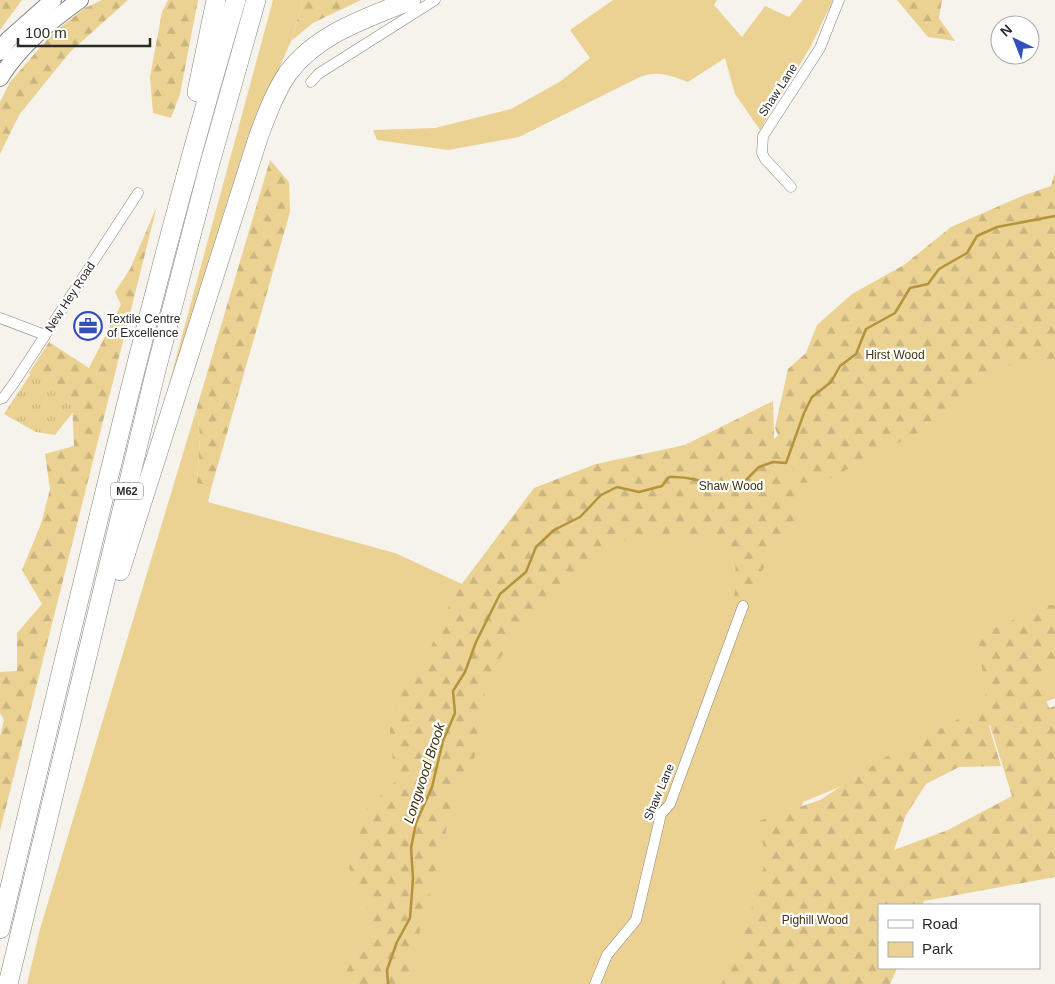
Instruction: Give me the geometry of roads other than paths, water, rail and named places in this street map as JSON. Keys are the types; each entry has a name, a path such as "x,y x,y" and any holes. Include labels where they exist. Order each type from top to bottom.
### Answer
{"highway":[{"path":"161,268 216,0"},
{"name":"M62","path":"0,929 128,396 161,268 236,0"},
{"name":"M62","path":"8,984 152,387 205,179 256,0"},
{"path":"72,722 268,112 278,89 289,72 305,54 324,39 344,28 411,0"}],"main road":[{"path":"0,52 8,40 53,0"},
{"path":"0,78 28,43 53,19 80,0"}],"street":[{"path":"311,82 318,74 435,0"},
{"name":"Shaw Lane","path":"791,187 765,159 762,153 763,136 820,48 838,0"},
{"name":"New Hey Road","path":"0,400 9,390 138,193"},
{"path":"0,318 45,335"},
{"name":"Shaw Lane","path":"595,984 608,955 636,920 661,814 670,804 743,606"}],"waterway":[{"name":"Longwood Brook","path":"388,984 387,970 397,942 410,918 413,879 411,848 416,823 432,787 443,741 455,713 453,691 465,672 476,642 500,594 526,572 536,547 554,530 580,517 601,495 617,487 639,492 662,486 669,477 684,477 725,488 746,480 759,467 773,462 786,463 804,413 812,397 831,382 840,366 856,354 866,329 895,313 910,288 928,284 939,269 967,253 977,236 997,227 1055,216"}],"place":[{"name":"Textile Centre of Excellence","path":"88,326"}],"park label":[{"name":"Hirst Wood","path":"895,355"},
{"name":"Shaw Wood","path":"731,486"},
{"name":"Pighill Wood","path":"815,920"}]}
